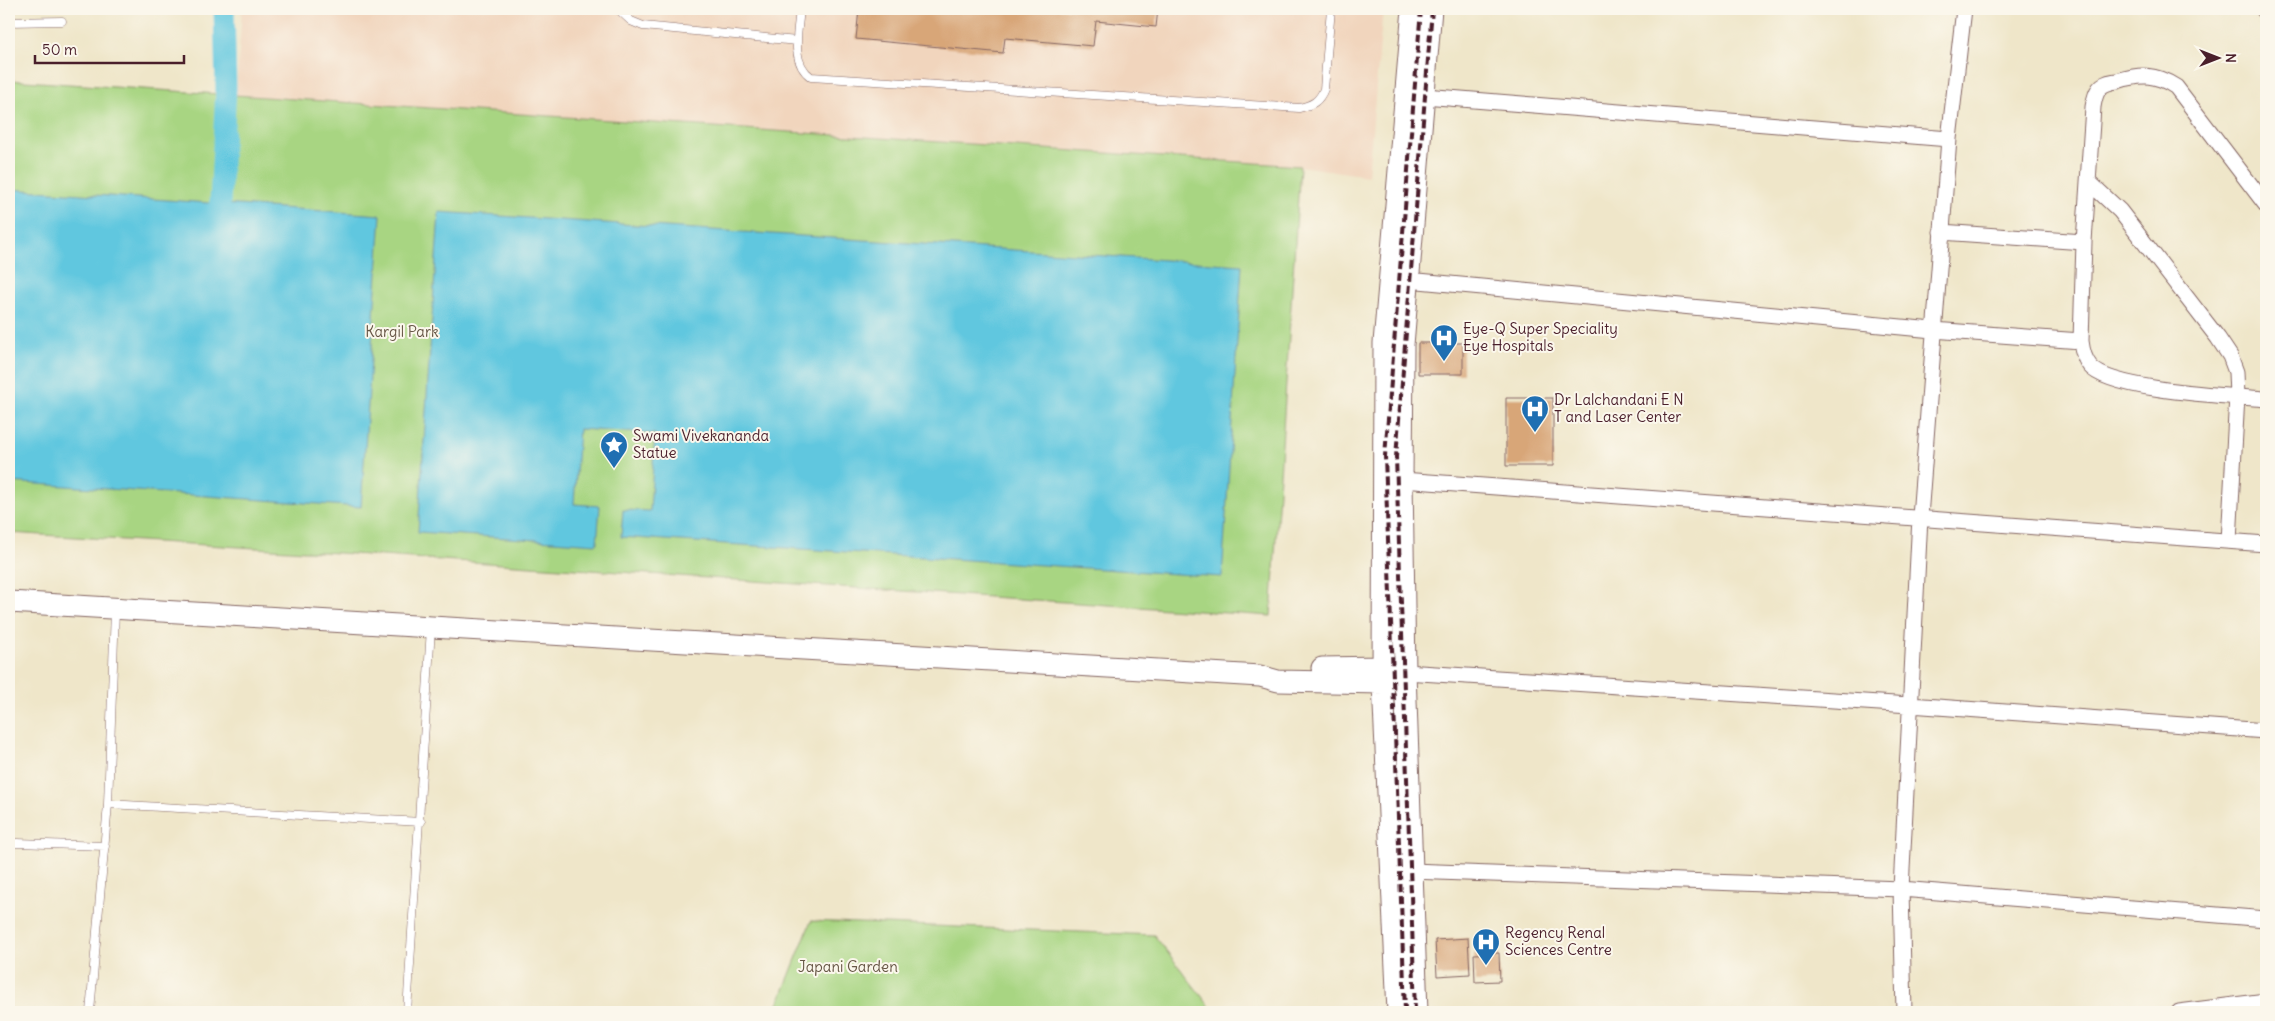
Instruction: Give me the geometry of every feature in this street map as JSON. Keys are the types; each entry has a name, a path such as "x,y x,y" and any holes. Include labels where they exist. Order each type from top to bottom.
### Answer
{"main road":[{"path":"1417,1012 1405,672 1402,480 1403,345 1424,96 1422,14"},
{"path":"1398,1012 1382,675 1384,342 1422,14"},
{"path":"9,602 116,610 432,626 1260,676 1280,670 1382,675 1405,672"}],"street":[{"path":"1904,1012 1901,889 1920,517 1949,139 1964,9"},
{"path":"2263,9 2266,12"},
{"path":"2266,204 2180,92 2165,80 2147,74 2105,84 2100,88 2093,107 2084,242 2081,341 2083,354 2090,366 2100,373 2148,388 2266,399"},
{"path":"1424,96 1949,139"},
{"path":"2088,181 2120,211 2230,356 2236,372 2238,396 2229,541"},
{"path":"1941,232 2084,242"},
{"path":"1408,280 1933,330 2081,341"},
{"path":"1402,480 2266,544"},
{"path":"1405,672 1910,705 2266,731"},
{"path":"1411,871 1901,889 2266,919"},
{"path":"2179,1012 2249,1008 2266,1001"}],"lane":[{"path":"618,9 631,21 643,26 797,41"},
{"path":"800,9 797,41 798,62 802,71 811,77 826,80 995,88 1299,108 1311,105 1320,99 1324,89 1331,9"},
{"path":"9,22 62,21"},
{"path":"90,1012 108,804 116,610"},
{"path":"407,1012 421,822 432,626"},
{"path":"108,804 421,822"},
{"path":"9,856 11,844 17,843 105,846"}],"shaded area":[{"path":"242,9 1383,9 1368,176 1300,166 236,95"}],"green space":[{"name":"Kargil Park","path":"9,80 1300,166 1271,616 338,553 9,533"},
{"name":"Japani Garden","path":"811,921 1154,935 1214,1012 775,1012"}],"water":[{"path":"9,189 381,215 361,507 9,482"},
{"path":"439,212 1242,265 1222,577 621,537 623,510 650,511 655,434 579,429 574,504 600,506 597,544 418,532"}],"building":[{"path":"859,9 1158,9 1156,27 1096,21 1093,46 1005,38 1003,53 856,39"},
{"path":"1418,343 1463,343 1463,374 1418,374"},
{"path":"1506,398 1553,398 1553,466 1506,466"},
{"path":"1468,938 1470,974 1437,976 1435,940"},
{"path":"1499,953 1500,981 1475,982 1474,954"}],"waterway":[{"path":"220,204 226,88 224,9"}],"railway":[{"path":"1405,1012 1385,456 1421,9"},
{"path":"1415,1012 1396,457 1432,9"}],"place":[{"name":"Eye-Q Super Speciality Eye Hospitals","path":"1444,362"},
{"name":"Dr Lalchandani E N T and Laser Center","path":"1535,433"},
{"name":"Swami Vivekananda Statue","path":"614,469"},
{"name":"Regency Renal Sciences Centre","path":"1486,966"}]}
